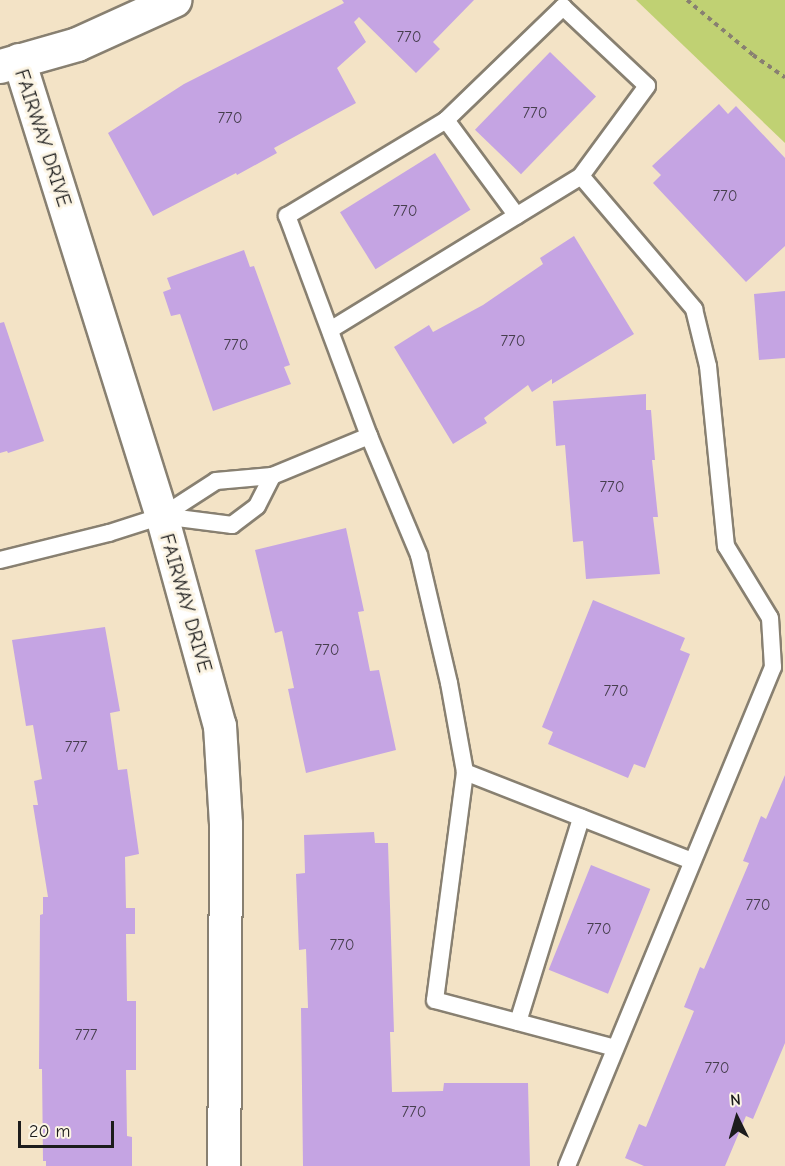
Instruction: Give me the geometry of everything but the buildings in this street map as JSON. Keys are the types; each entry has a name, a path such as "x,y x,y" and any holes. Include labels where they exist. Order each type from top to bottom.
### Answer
{"street":[{"path":"9,63 77,44 174,0"},
{"name":"FAIRWAY DRIVE","path":"9,63 162,516 220,726 226,824 224,1166"}],"lane":[{"path":"330,330 581,176 647,86 563,7 446,120 287,216 369,436 419,555 449,683 465,772 435,1000 615,1048"},
{"path":"446,120 517,216"},
{"path":"567,1166 773,667 770,618 726,546 708,366 694,309 581,176"},
{"path":"0,560 109,533 162,516 216,481 272,476 369,436"},
{"path":"162,516 232,525 257,506 272,476"},
{"path":"465,772 692,861"},
{"path":"518,1022 581,818"}],"path":[{"path":"687,0 753,55 785,77"}],"green space":[{"path":"636,0 785,0 785,143"}]}
